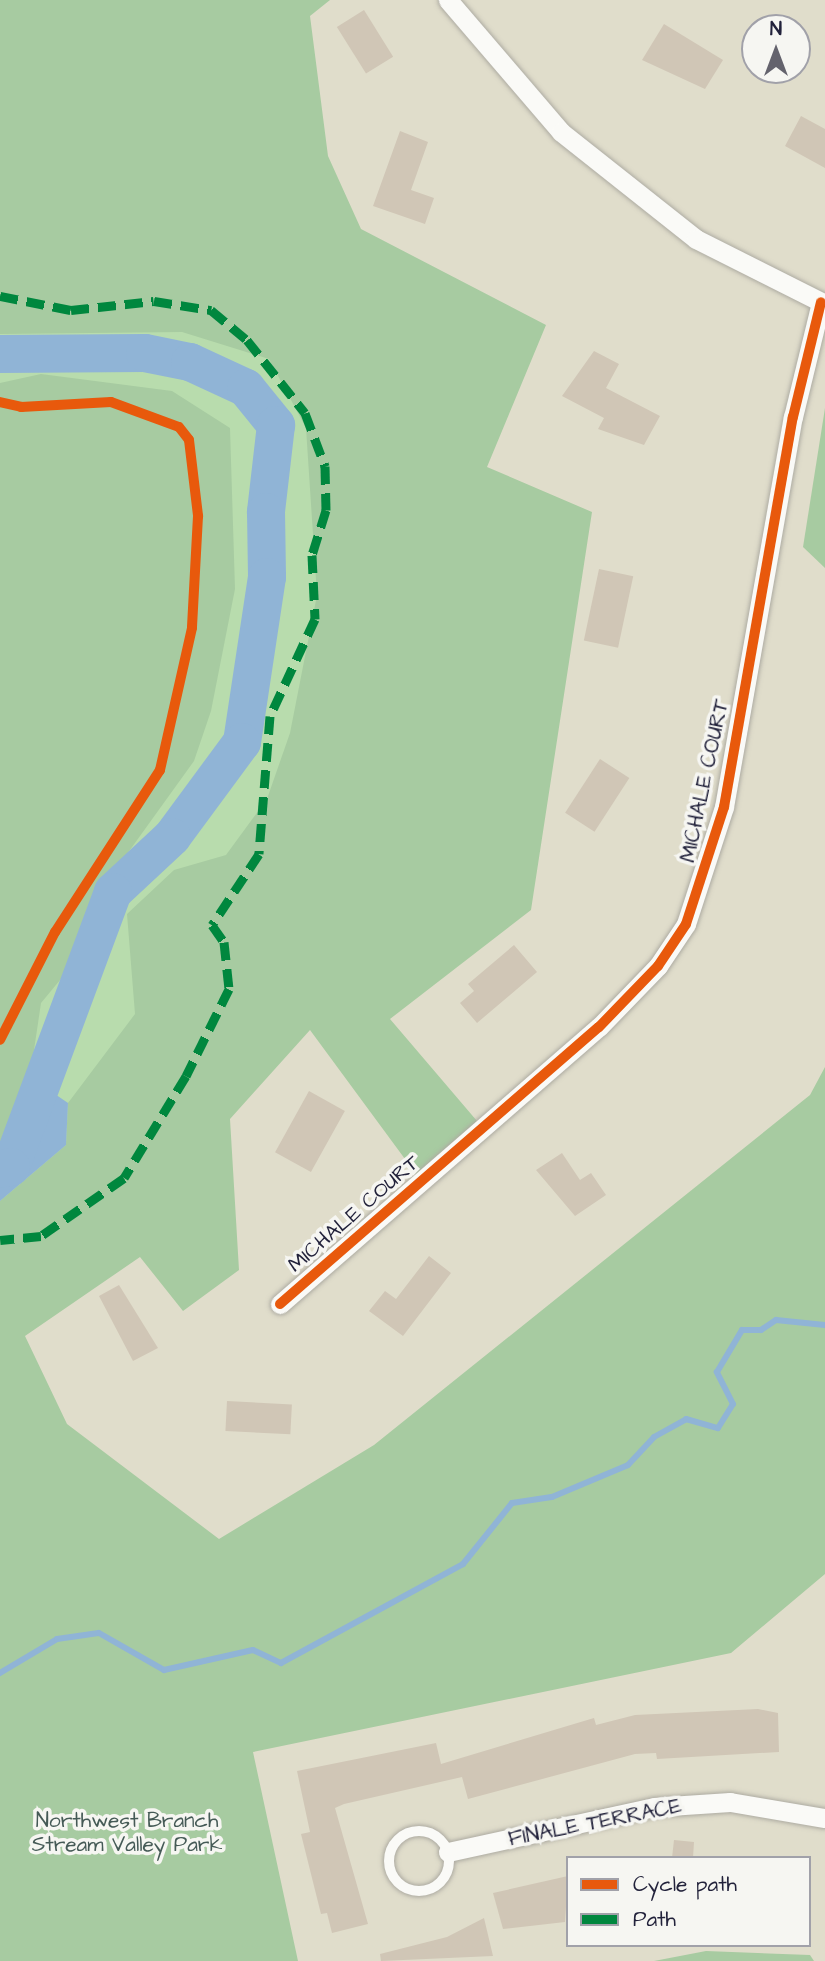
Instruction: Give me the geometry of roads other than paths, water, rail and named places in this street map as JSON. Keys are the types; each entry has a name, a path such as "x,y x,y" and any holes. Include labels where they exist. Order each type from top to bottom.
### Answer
{"street":[{"path":"448,0 561,132 696,239 823,303"},
{"name":"MICHALE COURT","path":"280,1304 599,1027 658,966 686,924 724,807 793,417 823,303"},
{"name":"FINALE TERRACE","path":"448,1852 654,1807 730,1802 825,1817"}],"lane":[{"path":"427,1831 448,1852 443,1882 418,1891 400,1887 389,1867 392,1845 407,1832 427,1831"}],"water":[{"path":"30,1077 68,1103 66,1145 0,1201 0,1143"}],"waterway":[{"path":"0,354 145,353 190,362 246,388 276,425 266,512 267,577 242,742 172,837 113,892 11,1167 0,1169"},
{"path":"0,1673 57,1639 99,1633 164,1670 253,1650 281,1663 463,1564 512,1503 552,1497 628,1465 654,1437 686,1419 718,1428 733,1404 717,1372 742,1330 761,1330 776,1320 825,1325"}],"park label":[{"name":"Northwest Branch Stream Valley Park","path":"127,1833"}]}
